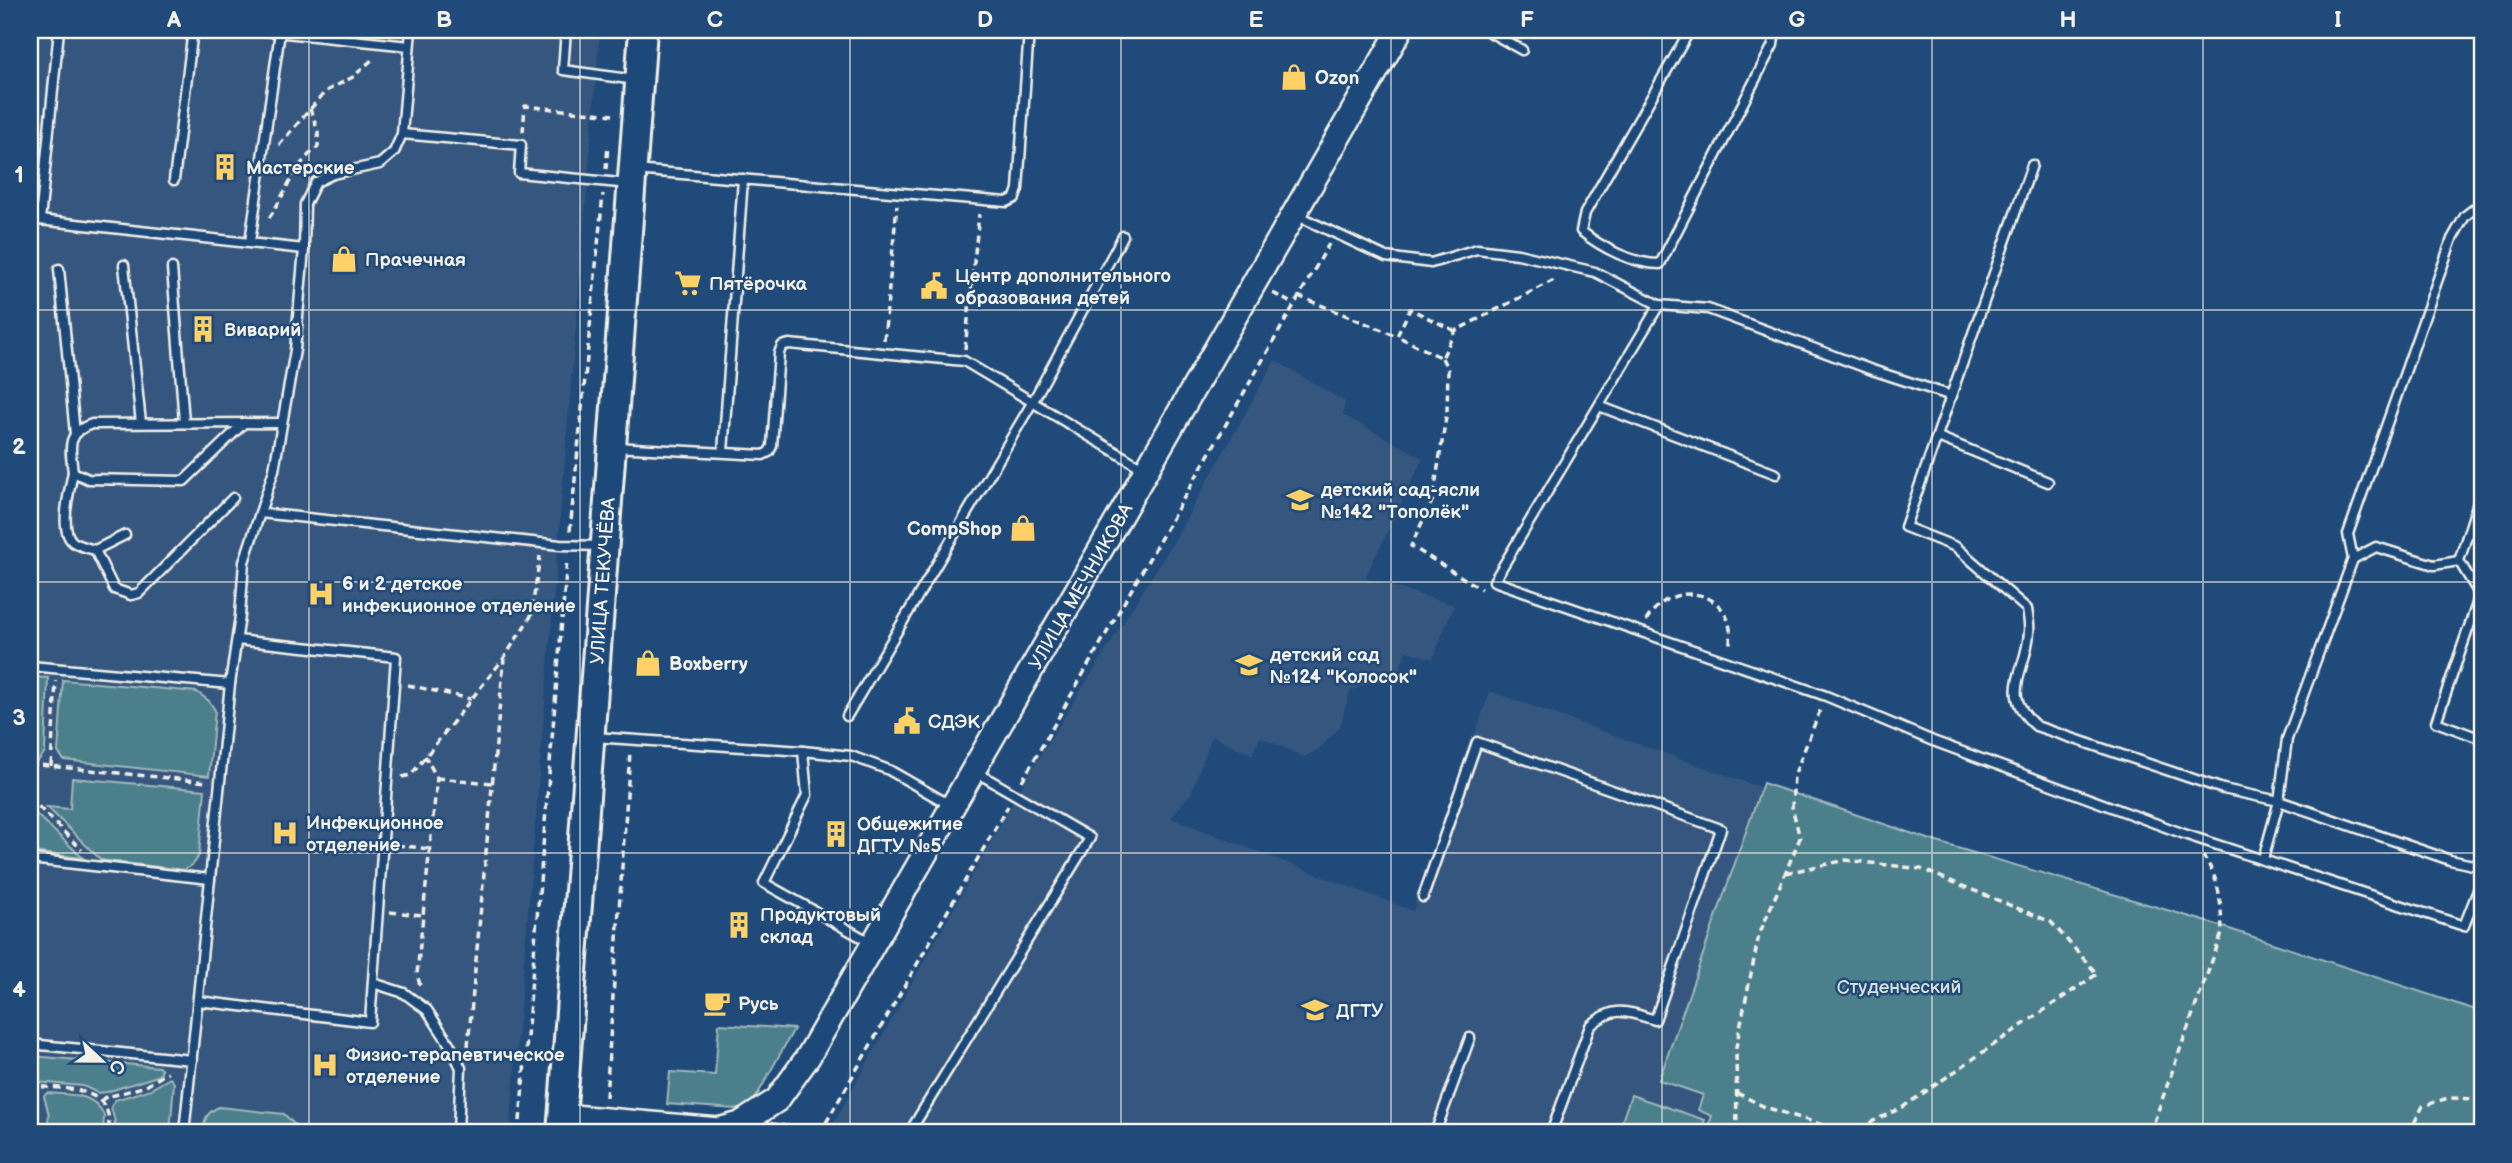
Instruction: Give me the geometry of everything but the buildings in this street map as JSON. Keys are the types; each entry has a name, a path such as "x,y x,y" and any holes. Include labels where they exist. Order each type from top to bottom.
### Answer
{"main road":[{"name":"УЛИЦА ТЕКУЧЁВА","path":"561,1125 643,30"},
{"name":"УЛИЦА МЕЧНИКОВА","path":"740,1124 777,1100 807,1057 1295,214 1393,32"},
{"path":"561,1125 614,1120 718,1130 740,1124"}],"lane":[{"path":"40,220 59,30"},
{"path":"174,180 193,30"},
{"path":"257,30 409,46"},
{"path":"184,1133 244,562 274,470 295,351 305,204 316,182 333,174 380,164 394,152 402,134 411,30"},
{"path":"566,30 563,70 639,81"},
{"path":"402,134 521,145 519,173 605,182 632,177 743,179 1007,202 1015,198 1018,189 1029,30"},
{"path":"1486,30 1522,50"},
{"path":"1690,30 1585,213 1581,231 1595,242 1645,264 1660,264 1773,45 1775,30"},
{"path":"250,242 281,32"},
{"path":"2032,165 1905,527 1956,547 2028,610 2029,633 2016,692 2021,713 2036,726 2223,789 2279,801 2450,860 2482,867"},
{"path":"723,452 743,179"},
{"path":"2263,859 2279,801 2287,739 2353,559 2348,534 2452,239 2465,216 2482,203"},
{"path":"1295,214 1386,257 1432,262 1477,249 1518,254 1595,272 1659,305 1708,309 1872,370 1952,396"},
{"path":"30,219 304,249"},
{"path":"847,716 1032,403 1124,236"},
{"path":"124,264 141,423"},
{"path":"172,268 184,422"},
{"path":"60,269 75,434"},
{"path":"1659,305 1494,581 1826,696 1933,741 2188,835 2464,926 2482,880"},
{"path":"612,447 762,455 769,452 772,446 779,353 782,346 789,344 964,361 1147,470"},
{"path":"1598,406 1776,474"},
{"path":"125,535 94,550 75,544 65,530 73,472 70,446 75,434 82,427 92,424 184,422 282,423"},
{"path":"73,472 88,479 184,481 244,423"},
{"path":"1938,437 2048,482"},
{"path":"2482,490 2459,561 2480,595 2436,722 2482,739"},
{"path":"94,550 114,589 131,595 139,593 233,498"},
{"path":"260,513 542,543 604,546"},
{"path":"2353,559 2376,547 2434,565 2459,561"},
{"path":"198,1001 370,1022 396,657 237,640"},
{"path":"30,666 230,684"},
{"path":"590,737 851,756 889,770 952,807"},
{"path":"1423,897 1477,742 1721,829 1655,1020 1628,1011 1604,1014 1590,1026 1551,1133"},
{"path":"803,751 807,795 764,883 873,944"},
{"path":"909,1133 1090,838 973,771"},
{"path":"30,859 210,879"},
{"path":"373,983 404,993 427,1010 457,1058 461,1068 458,1130"},
{"path":"1435,1133 1470,1038"},
{"path":"30,1044 192,1060"},
{"path":"740,1124 800,1133"}],"path":[{"path":"262,160 296,128 326,91 353,77 372,62 383,44"},
{"path":"521,145 525,106 636,117"},
{"path":"252,229 267,222 280,202 293,173 304,158 318,148 318,131 310,109"},
{"path":"519,1133 568,545 609,142"},
{"path":"883,353 898,192"},
{"path":"964,361 980,200"},
{"path":"820,1133 1297,295 1335,233"},
{"path":"1442,358 1455,331 1579,268"},
{"path":"1297,295 1397,336 1442,358 1448,370 1447,411 1433,499 1411,546 1486,593 1494,581"},
{"path":"1397,336 1410,309 1455,331"},
{"path":"387,780 411,775 504,658 531,616 542,543"},
{"path":"1640,632 1651,612 1663,602 1678,593 1696,594 1722,608 1726,616 1731,640 1726,662"},
{"path":"457,1058 468,1049 504,658"},
{"path":"51,766 56,669"},
{"path":"394,682 471,699"},
{"path":"1737,1133 1736,1047 1759,935 1800,838 1792,807 1794,776 1826,696"},
{"path":"614,1120 606,1096 631,740"},
{"path":"425,757 437,778 417,974 427,1010"},
{"path":"30,764 220,784"},
{"path":"437,778 492,783"},
{"path":"30,798 99,867"},
{"path":"2150,1133 2222,933 2221,905 2215,872 2188,835"},
{"path":"383,844 429,849"},
{"path":"1737,1093 1765,1107 1848,1133 1903,1107 2097,974 2051,922 1921,869 1846,860 1786,873"},
{"path":"378,911 423,915"},
{"path":"101,1101 146,1086 166,1076 177,1059"},
{"path":"30,1086 82,1091 101,1101 109,1114 108,1133"},
{"path":"2409,1133 2423,1106 2448,1098 2482,1099"},
{"path":"30,1100 37,1116 32,1133"}],"shaded area":[{"path":"30,30 600,30 510,1133 30,1133"},
{"name":"ДГТУ","path":"1275,360 1345,402 1343,415 1423,458 1365,578 1454,605 1433,659 1406,651 1394,686 1378,680 1350,691 1340,727 1319,749 1304,757 1260,737 1252,755 1212,736 1191,793 1171,818 1413,911 1490,691 1807,804 1698,1109 1747,1130 1746,1133 828,1133 1030,772 1174,541"}],"green space":[{"path":"30,677 48,678 45,752 38,761 30,759"},
{"path":"63,680 197,692 209,701 215,710 209,776 64,760 58,752"},
{"path":"72,778 205,790 199,855 196,860 183,870 101,860 47,807 70,809"},
{"name":"Студенческий","path":"1763,783 1937,842 2211,923 2482,1012 2482,1133 1706,1133 1712,1116 1698,1110 1703,1095 1659,1080"},
{"path":"35,813 83,858 33,852"},
{"path":"719,1024 794,1029 749,1110 667,1104 670,1072 715,1075"},
{"path":"32,1056 159,1067 161,1073 98,1093 83,1086 36,1082 30,1077"},
{"path":"170,1078 174,1083 170,1133 113,1133 115,1122 111,1107 115,1100 151,1089"},
{"path":"47,1093 80,1096 94,1102 104,1115 103,1133 46,1133 49,1115 44,1096"},
{"path":"1631,1095 1705,1120 1700,1133 1618,1133"},
{"path":"219,1107 284,1114 296,1126 298,1133 205,1133 206,1117"}],"place":[{"name":"Ozon","path":"1294,77"},
{"name":"Мастерские","path":"225,167"},
{"name":"Прачечная","path":"344,259"},
{"name":"Пятёрочка","path":"688,283"},
{"name":"Центр дополнительного образования детей","path":"934,286"},
{"name":"Виварий","path":"203,329"},
{"name":"детский сад-ясли №142 \"Тополёк\"","path":"1300,500"},
{"name":"CompShop","path":"1023,528"},
{"name":"6 и 2 детское инфекционное отделение","path":"321,594"},
{"name":"Boxberry","path":"648,663"},
{"name":"детский сад №124 \"Колосок\"","path":"1249,665"},
{"name":"СДЭК","path":"907,721"},
{"name":"Инфекционное отделение","path":"285,833"},
{"name":"Общежитие ДГТУ №5","path":"836,834"},
{"name":"Продуктовый склад","path":"739,925"},
{"name":"Русь","path":"717,1003"},
{"name":"ДГТУ","path":"1315,1010"},
{"name":"Физио-терапевтическое отделение","path":"325,1065"}]}
